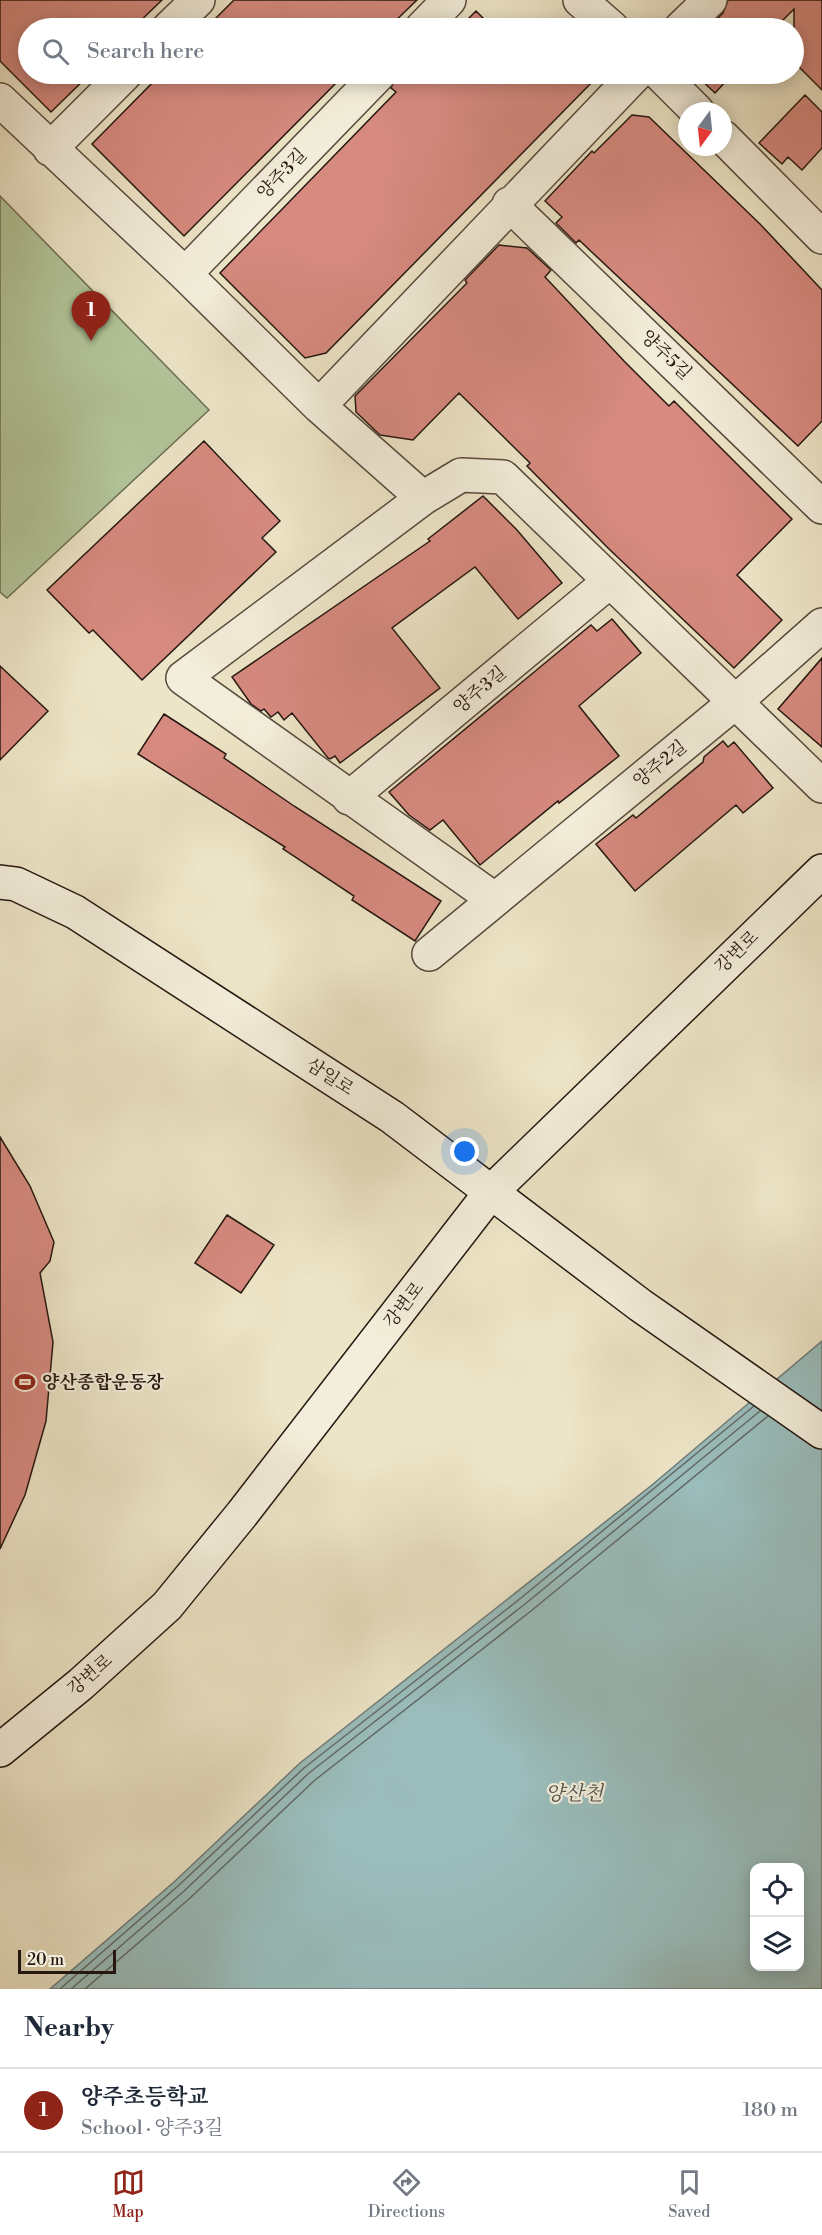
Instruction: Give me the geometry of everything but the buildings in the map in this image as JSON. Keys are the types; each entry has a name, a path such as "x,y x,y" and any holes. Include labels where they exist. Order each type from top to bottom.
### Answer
{"street":[{"path":"180,18 198,0"},
{"path":"432,18 449,0"},
{"path":"580,0 601,18"},
{"path":"691,18 710,0"},
{"path":"50,149 115,84"},
{"name":"양주3길","path":"185,274 369,84"},
{"path":"320,406 509,204 626,84"},
{"path":"670,84 688,102"},
{"path":"0,100 185,274 320,406 423,498"},
{"path":"732,146 822,237"},
{"name":"양주5길","path":"509,204 822,507"},
{"path":"494,899 183,678 423,498 460,475 503,477 822,786"},
{"name":"양주3길","path":"349,798 610,581"},
{"name":"양주2길","path":"429,954 734,703 822,625"},
{"name":"강변로","path":"0,1750 81,1684 167,1606 249,1505 491,1192 822,871"},
{"name":"삼일로","path":"0,882 16,884 75,912 392,1117 650,1312 822,1432"}],"green space":[{"path":"0,196 209,410 7,598 0,592"}],"water":[{"name":"양산천","path":"822,1341 822,1989 50,1989 174,1882 300,1763 652,1485"}],"place":[{"name":"양주초등학교","path":"91,341"},
{"name":"양산종합운동장","path":"25,1382"}]}
